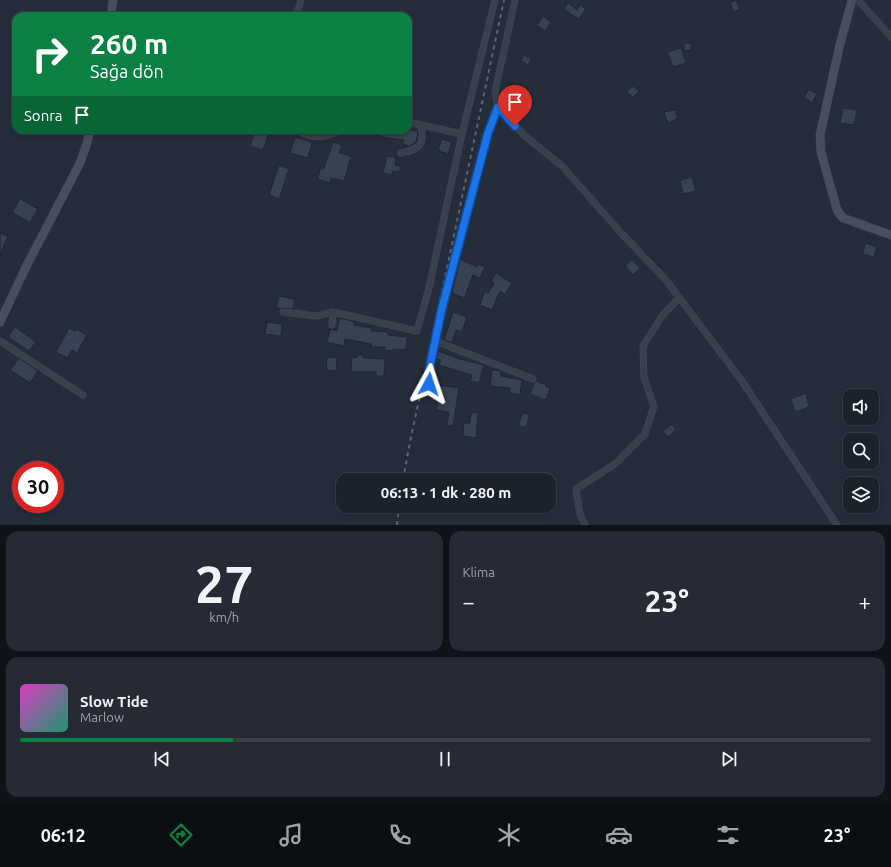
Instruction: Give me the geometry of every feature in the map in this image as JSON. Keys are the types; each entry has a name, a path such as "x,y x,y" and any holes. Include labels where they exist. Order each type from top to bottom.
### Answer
{"street":[{"path":"112,12 113,0"},
{"path":"297,12 300,0"},
{"path":"283,312 317,316 333,312 417,331 429,288 462,134 495,0"},
{"path":"515,0 495,92 498,107 524,135 563,167 621,233 666,280 742,381 837,525"},
{"path":"852,0 840,44 823,120 820,135 821,152 837,210 843,218 891,235"},
{"path":"858,0 891,37"},
{"path":"434,388 429,384 428,375 435,341 488,133 498,107"},
{"path":"412,123 462,134"},
{"path":"401,153 415,150 420,146 424,137 422,125"},
{"path":"0,322 27,265 80,163 89,134"},
{"path":"304,134 308,136 327,136 332,134"},
{"path":"586,525 580,514 576,489 615,464 646,434 654,406 644,378 643,346 662,316 679,298"},
{"path":"332,325 333,312"},
{"path":"0,341 83,395"},
{"path":"435,341 533,380"}],"building":[{"path":"736,0 740,9 734,12 730,3"},
{"path":"568,3 577,10 580,5 586,9 579,19 564,9"},
{"path":"543,16 551,22 545,31 537,25"},
{"path":"691,43 691,50 684,51 684,44"},
{"path":"681,48 686,63 673,67 667,52"},
{"path":"524,55 531,59 528,65 521,61"},
{"path":"633,86 639,91 633,97 627,92"},
{"path":"809,89 817,94 812,103 804,97"},
{"path":"843,108 857,110 854,125 840,123"},
{"path":"675,110 678,118 668,123 664,112"},
{"path":"412,130 418,132 416,142 409,146 402,144 404,140 380,137 380,134 412,134"},
{"path":"254,134 268,134 263,150 250,146"},
{"path":"295,137 312,142 308,158 290,153"},
{"path":"442,139 452,142 448,154 438,150"},
{"path":"333,142 342,145 339,153 351,156 344,181 331,178 330,183 317,179 321,168 324,169"},
{"path":"387,156 396,158 395,165 401,167 399,172 393,171 392,175 383,173"},
{"path":"279,165 289,169 279,199 269,195"},
{"path":"692,177 696,191 683,194 680,180"},
{"path":"20,199 38,209 30,223 12,212"},
{"path":"0,233 8,236 0,255"},
{"path":"865,243 877,247 874,257 863,254"},
{"path":"460,259 477,267 478,264 485,267 480,278 473,275 464,298 452,293"},
{"path":"632,259 640,268 633,275 625,266"},
{"path":"496,273 512,283 505,294 500,291 492,310 480,305 485,291 488,293 494,283 491,281"},
{"path":"279,296 295,299 293,309 276,308"},
{"path":"453,312 467,317 462,332 456,330 452,343 444,340"},
{"path":"340,318 355,322 354,325 372,328 371,331 388,332 388,335 407,337 406,350 385,350 385,347 371,347 371,344 345,339 344,346 327,342 330,329 337,331"},
{"path":"267,322 282,324 281,336 265,334"},
{"path":"15,327 36,342 29,351 8,337"},
{"path":"69,328 75,331 76,329 87,335 77,353 72,350 67,358 56,352"},
{"path":"438,351 460,359 484,365 479,383 470,381 472,375 439,365 441,360 436,359"},
{"path":"357,355 363,355 363,358 385,359 384,376 376,376 376,372 351,372 352,357 357,358"},
{"path":"327,357 337,358 336,371 326,370"},
{"path":"19,358 38,371 30,383 10,370"},
{"path":"492,370 501,371 501,376 522,380 520,395 509,393 510,388 490,386"},
{"path":"537,381 550,388 546,400 530,394 534,383"},
{"path":"438,385 459,388 453,426 447,425 449,412 436,410 437,401 434,401 435,392 439,389"},
{"path":"806,393 809,407 795,412 791,399"},
{"path":"471,412 478,413 476,438 463,436 464,423 470,423"},
{"path":"523,413 529,414 527,427 518,426"},
{"path":"671,424 676,429 668,437 663,431"}],"railway":[{"path":"404,473 504,0"},
{"path":"397,525 398,513"}],"route":[{"path":"429,384 428,375 442,308 488,133 498,107 515,126"}]}
